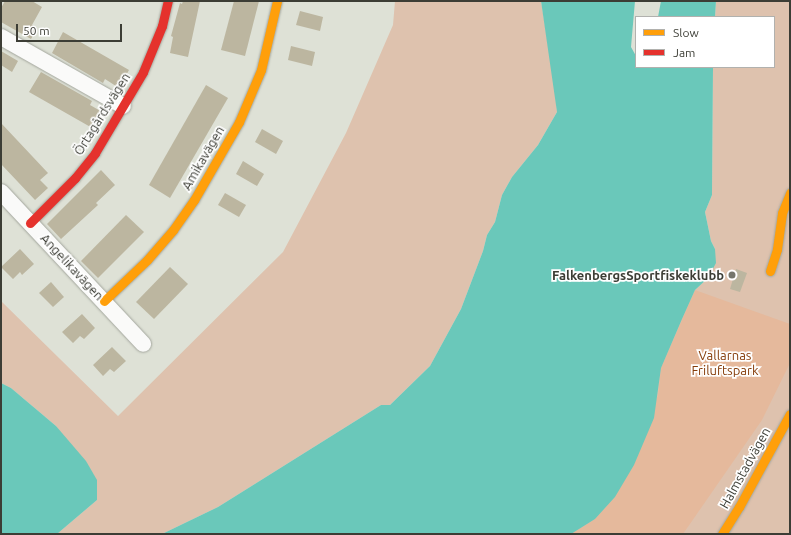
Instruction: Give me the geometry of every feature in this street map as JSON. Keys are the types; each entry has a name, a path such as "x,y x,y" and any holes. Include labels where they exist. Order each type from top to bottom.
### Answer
{"street":[{"name":"Örtagårdsvägen","path":"30,222 75,178 95,153 143,72 153,51 162,26 168,1"},
{"name":"Amikavägen","path":"104,301 147,260 173,230 202,187 239,122 250,99 261,70 277,1"},
{"path":"1,37 123,106"},
{"name":"Angelikavägen","path":"1,192 143,344"},
{"path":"770,271 777,249 782,213 790,192"},
{"name":"Halmstadvägen","path":"722,534 739,507 790,414"}],"green space":[{"path":"395,1 541,1 556,95 557,112 538,145 512,177 502,195 495,222 487,235 483,251 461,309 430,366 390,405 381,405 218,507 162,534 57,534 97,500 56,426 11,388 1,383 1,301 118,416 283,252 346,133 393,25"},
{"path":"716,1 790,1 790,534 571,534 695,290 708,278 715,249 711,241 705,212 712,195 713,68 775,68 775,16 715,16"},
{"name":"Vallarnas Friluftspark","path":"695,290 790,324 790,363 762,420 683,534 571,534 595,519 615,497 658,395 661,368"}],"water":[{"path":"541,1 635,1 631,47 635,54 635,68 713,68 712,195 705,212 711,241 715,249 716,263 708,278 695,290 661,368 654,418 634,465 615,497 595,519 571,534 162,534 218,507 381,405 390,405 430,366 461,309 483,251 487,235 495,222 502,195 512,177 538,145 557,112"},
{"path":"661,1 716,1 715,16 658,16"},
{"path":"1,383 11,388 56,426 86,461 97,480 97,500 57,534 1,534"}],"building":[{"path":"5,1 32,1 42,7 32,25 37,28 31,39 1,22 1,8"},
{"path":"183,1 200,1 188,57 170,53 173,37 171,36 180,3 182,4"},
{"path":"234,1 259,1 245,56 221,50"},
{"path":"300,11 323,17 320,31 296,25"},
{"path":"63,32 129,70 119,88 105,79 103,83 52,53"},
{"path":"291,46 315,52 312,66 288,60"},
{"path":"1,51 18,61 12,72 1,65"},
{"path":"41,72 92,101 90,105 104,113 94,129 29,92"},
{"path":"206,85 228,98 170,198 149,185"},
{"path":"1,123 48,173 40,180 48,188 35,200 1,164"},
{"path":"262,129 283,141 276,154 255,142"},
{"path":"243,161 264,174 257,186 236,174"},
{"path":"101,170 115,185 96,203 98,205 61,239 47,224"},
{"path":"225,193 246,205 239,217 218,205"},
{"path":"126,215 144,232 98,278 81,261"},
{"path":"20,249 34,264 22,275 20,272 13,279 1,267"},
{"path":"170,267 188,284 154,319 136,302"},
{"path":"736,269 747,273 740,292 730,289"},
{"path":"51,282 64,297 53,307 39,293"},
{"path":"82,314 95,328 84,339 80,336 73,343 62,332"},
{"path":"112,347 126,361 114,372 110,369 103,376 93,365"}],"traffic: slow":[{"path":"104,301 147,260 173,230 194,200 239,122 261,70 277,1"},
{"path":"770,271 777,249 782,213 790,193"},
{"path":"722,534 739,507 790,414"}],"traffic: jam":[{"path":"30,223 75,178 95,153 143,72 162,26 168,1"}],"place":[{"name":"FalkenbergsSportfiskeklubb","path":"732,275"}]}
